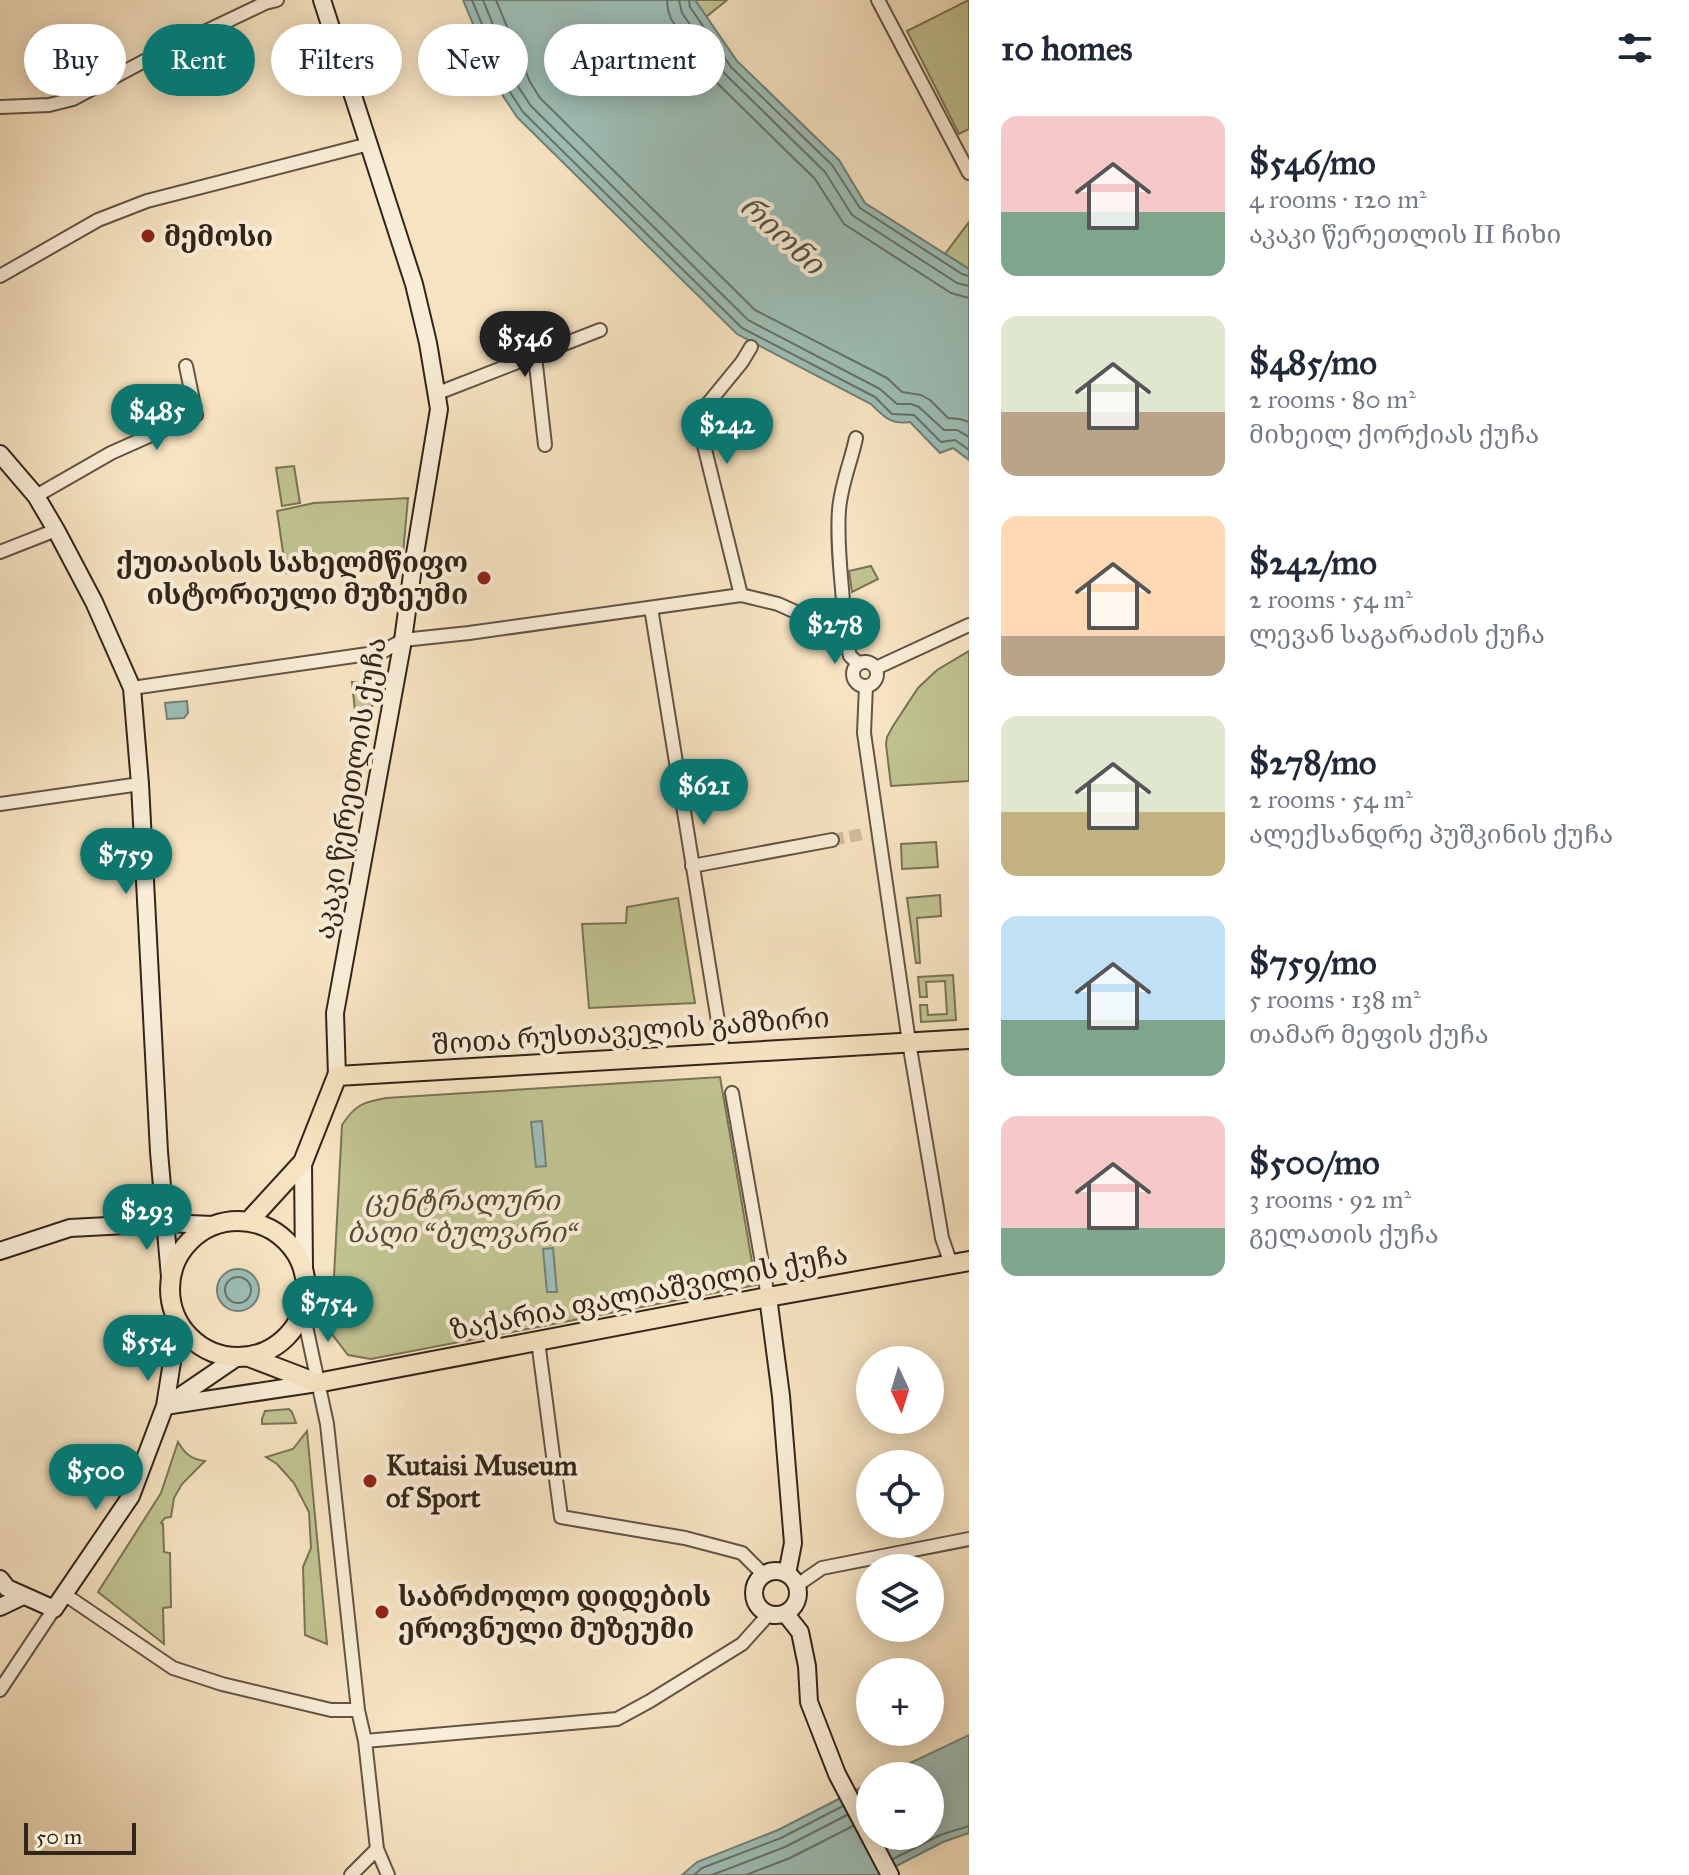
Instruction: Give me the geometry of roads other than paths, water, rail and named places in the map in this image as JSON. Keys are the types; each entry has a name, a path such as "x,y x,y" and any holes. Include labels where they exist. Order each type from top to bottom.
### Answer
{"main road":[{"name":"აკაკი წერეთლის ქუჩა","path":"322,0 414,284 439,409 403,640 335,1013 337,1076"},
{"path":"0,454 36,496 56,530 132,688 140,784 159,1152 172,1310 189,1338 203,1348 219,1355 242,1357 317,1383"},
{"name":"შოთა რუსთაველის გამზირი","path":"337,1076 969,1039"},
{"path":"249,1221 303,1162 337,1076"},
{"path":"165,1406 242,1357 266,1352 282,1342 294,1328 303,1312 307,1291 303,1162"},
{"path":"170,1277 180,1251 190,1240 213,1225 227,1221 249,1221 280,1235 295,1251 304,1270"},
{"path":"0,1251 70,1228 165,1223 213,1225"},
{"name":"ზაქარია ფალიაშვილის ქუჩა","path":"317,1383 960,1263"},
{"path":"768,1297 781,1396 793,1543 792,1580 797,1596 793,1606 777,1614"},
{"path":"0,1579 7,1588 54,1609 131,1496 165,1406 178,1324"},
{"path":"165,1406 317,1383"},
{"path":"792,1580 779,1571 764,1575 754,1588 756,1604 762,1610 777,1614 800,1632 807,1666 809,1702 837,1774 890,1875"},
{"path":"0,1607 23,1596"}],"street":[{"path":"0,107 49,105 73,99 188,40 277,0"},
{"path":"878,0 969,173"},
{"path":"0,276 98,220 147,201 369,144"},
{"path":"438,393 600,330"},
{"path":"741,595 697,417 751,347"},
{"path":"535,356 538,385"},
{"path":"36,496 111,453 196,415 186,366"},
{"path":"856,438 842,481 839,547 845,634 850,656 858,663 869,662 876,668 877,676 866,686"},
{"path":"0,552 56,530"},
{"path":"132,688 382,652 403,640 741,595 778,604 845,634"},
{"path":"651,608 723,1052"},
{"path":"876,668 969,625"},
{"path":"858,663 853,678 866,686"},
{"path":"866,686 864,733 872,832 942,1238 960,1263"},
{"path":"0,804 140,784"},
{"path":"692,866 832,840"},
{"path":"732,1093 768,1297"},
{"path":"303,1312 327,1424 358,1710 365,1741 377,1849 388,1875"},
{"path":"538,1341 561,1517 685,1538 742,1553 764,1575"},
{"path":"792,1580 822,1568 969,1539"},
{"path":"64,1594 173,1668 222,1684 331,1710 358,1710"},
{"path":"0,1690 54,1609"},
{"path":"365,1741 617,1719 742,1644 777,1614"},
{"path":"351,1875 377,1849"}],"water":[{"name":"რიონი","path":"463,0 695,0 712,24 544,24 544,96 725,96 725,44 737,61 839,160 865,203 969,269 969,460 953,448 940,453 910,422 888,419 871,404 737,334 517,117 503,96 528,96 528,24 473,24"},
{"path":"187,701 188,713 184,718 167,719 165,703"},
{"path":"542,1121 546,1166 536,1167 531,1122"},
{"path":"553,1248 557,1292 547,1292 543,1249"},
{"path":"238,1269 253,1275 259,1290 253,1305 238,1311 223,1305 217,1290 223,1275"},
{"path":"969,1735 969,1833 944,1842 944,1762 912,1762"},
{"path":"856,1790 856,1850 927,1850 879,1875 682,1875 697,1862 778,1830"}],"tunnel":[{"path":"832,840 863,834"}],"place":[{"name":"მემოსი","path":"148,236"},
{"name":"ქუთაისის სახელმწიფო ისტორიული მუზეუმი","path":"484,578"},
{"name":"Kutaisi Museum of Sport","path":"370,1481"},
{"name":"საბრძოლო დიდების ეროვნული მუზეუმი","path":"382,1612"}],"park label":[{"name":"ცენტრალური ბაღი “ბულვარი“","path":"462,1216"}]}
